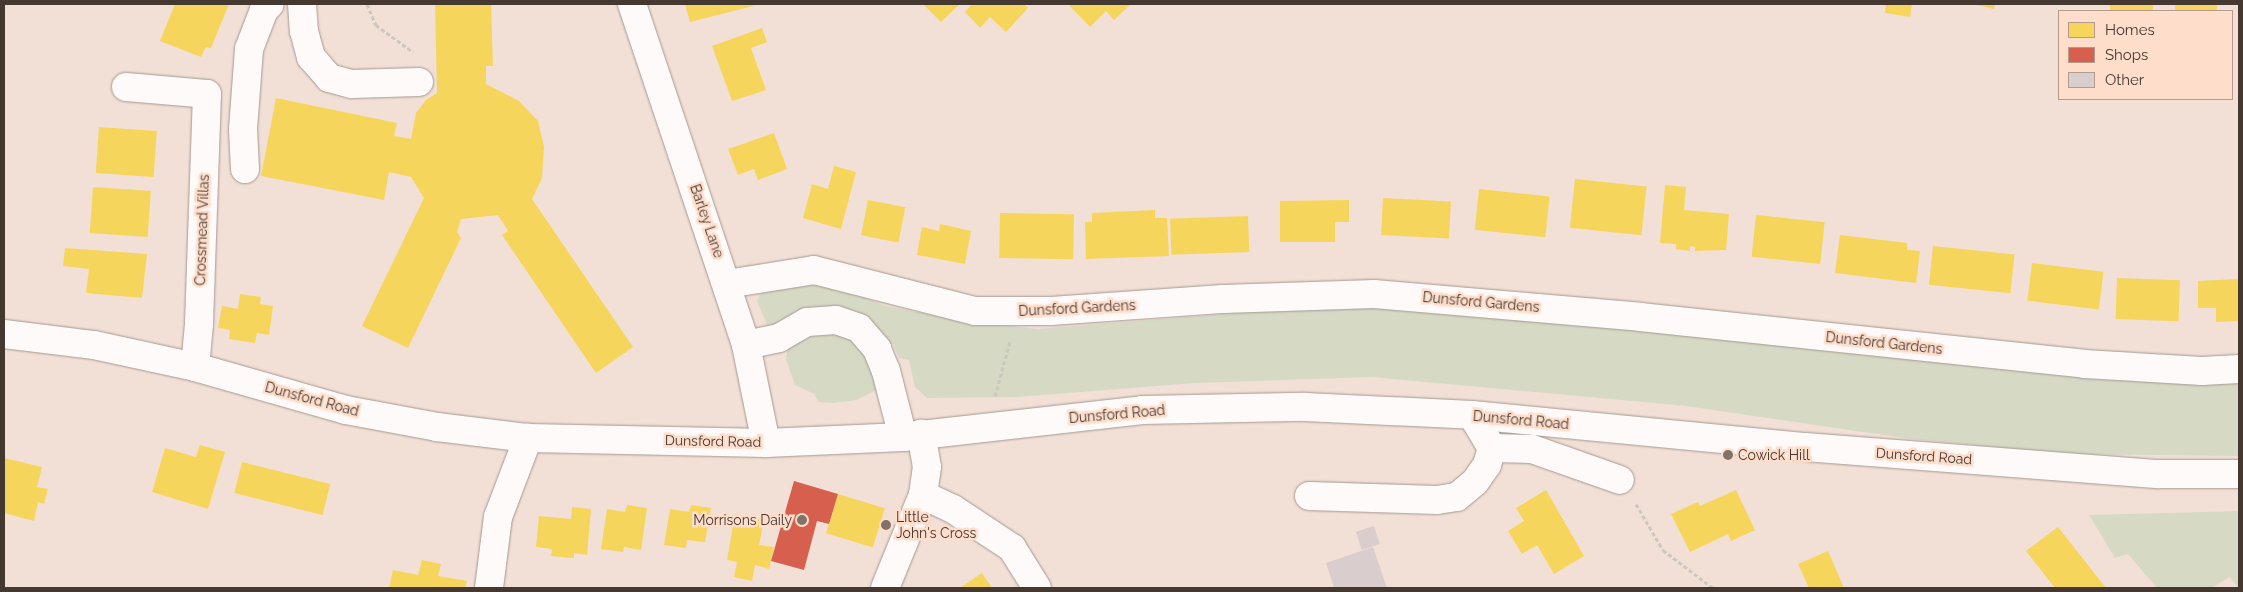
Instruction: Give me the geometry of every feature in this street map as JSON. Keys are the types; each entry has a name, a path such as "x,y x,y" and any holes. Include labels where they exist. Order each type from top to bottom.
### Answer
{"street":[{"path":"245,169 243,129 249,49 264,10 270,4"},
{"path":"302,4 304,30 311,58 329,78 352,84 419,82"},
{"name":"Barley Lane","path":"632,4 746,345 766,443"},
{"name":"Crossmead Villas","path":"126,86 208,94 195,366"},
{"name":"Dunsford Gardens","path":"727,284 814,270 975,311 1014,311 1300,295 1374,294 1630,316 2084,364 2202,371 2239,369"},
{"path":"746,345 779,338 807,322 836,320 858,328 877,349 927,467 923,495 886,588"},
{"name":"Dunsford Road","path":"4,334 94,345 195,366 346,410 437,427 528,438 766,443 912,435 1142,410 1305,407 1472,415 1815,448 2159,474 2239,474"},
{"path":"1309,496 1437,500 1457,497 1475,482 1487,465 1492,448 1472,415"},
{"path":"489,588 498,517 528,438"},
{"path":"1492,448 1532,449 1620,480"},
{"path":"923,495 953,508 1012,548 1037,588"}],"path":[{"path":"367,4 376,25 420,58 419,82"},
{"path":"996,426 995,396 1013,329 1014,311"},
{"path":"1620,480 1663,550 1713,588"}],"green space":[{"path":"826,282 885,306 948,318 1037,329 1330,306 1440,310 2239,381 2239,456 2069,454 1911,439 1686,406 1371,377 1195,383 1017,397 927,398 915,387 909,360 899,358 893,344 779,323 767,325 757,301 763,288"},
{"path":"817,330 852,336 874,368 876,390 857,400 834,403 819,402 814,394 795,385 786,359 788,347"},
{"path":"2239,511 2239,588 2229,577 2212,588 2157,588 2128,554 2115,558 2089,515"}],"building: Homes":[{"path":"175,4 229,4 211,48 206,47 201,57 160,41"},
{"path":"435,4 491,4 493,66 486,66 486,84 519,101 538,121 544,147 542,178 532,199 633,347 596,373 502,235 508,231 498,215 461,219 457,232 461,238 408,348 362,326 424,198 411,177 389,172 384,200 261,176 276,98 397,123 394,136 411,139 416,113 426,100 437,93"},
{"path":"685,4 752,4 753,6 690,22"},
{"path":"923,4 960,4 941,22"},
{"path":"972,4 1024,4 1028,8 1006,32 990,17 980,28 965,12"},
{"path":"1068,4 1130,5 1114,20 1106,11 1090,27"},
{"path":"1886,4 1912,4 1910,17 1885,13"},
{"path":"1972,4 1995,4 1994,9"},
{"path":"2110,4 2153,4 2153,10 2110,10"},
{"path":"2175,4 2217,4 2217,10 2175,10"},
{"path":"762,28 767,42 751,48 766,90 732,101 712,46"},
{"path":"99,127 157,131 154,177 96,173"},
{"path":"774,133 787,169 758,180 754,169 738,175 728,149"},
{"path":"834,166 856,172 841,229 803,218 812,184 828,189"},
{"path":"1575,179 1647,187 1641,235 1570,228"},
{"path":"1665,185 1686,187 1684,210 1729,214 1726,250 1695,251 1695,247 1690,246 1690,251 1676,249 1676,244 1660,243"},
{"path":"93,187 151,191 148,237 90,233"},
{"path":"1479,189 1550,196 1545,237 1475,230"},
{"path":"1383,198 1451,202 1449,239 1381,235"},
{"path":"868,200 905,207 898,243 861,235"},
{"path":"1349,200 1349,222 1335,222 1335,242 1280,242 1280,201"},
{"path":"1155,210 1155,218 1167,218 1169,256 1086,259 1085,222 1092,222 1092,213"},
{"path":"1000,213 1074,214 1073,259 999,258"},
{"path":"1756,215 1825,222 1820,264 1752,257"},
{"path":"1248,216 1249,252 1171,255 1170,219"},
{"path":"940,224 971,231 965,264 917,255 922,227 939,231"},
{"path":"1840,235 1907,243 1907,250 1920,251 1916,283 1835,273"},
{"path":"1933,246 2015,255 2010,293 1929,285"},
{"path":"65,248 147,254 142,298 86,293 89,269 63,266"},
{"path":"2032,263 2103,272 2099,309 2027,301"},
{"path":"2117,278 2180,280 2179,321 2116,319"},
{"path":"2239,279 2239,321 2216,322 2216,308 2198,308 2198,281"},
{"path":"240,294 261,297 260,304 273,306 269,335 257,333 255,343 229,339 230,330 218,328 222,306 238,309"},
{"path":"200,445 225,452 208,509 152,492 165,448 196,457"},
{"path":"4,458 42,467 37,487 48,489 44,504 38,502 34,521 4,513"},
{"path":"242,462 330,484 323,515 234,493"},
{"path":"1546,490 1584,556 1554,574 1537,545 1522,554 1508,531 1524,521 1516,508"},
{"path":"1736,490 1755,530 1731,541 1728,534 1690,552 1671,514 1698,502 1700,506"},
{"path":"838,494 885,508 873,548 826,533"},
{"path":"627,505 647,508 641,550 624,547 623,552 601,549 607,509 625,512"},
{"path":"691,505 711,508 705,542 687,540 686,548 664,545 670,509 689,512"},
{"path":"572,507 591,509 587,555 574,553 574,558 551,556 552,549 536,547 539,516 571,519"},
{"path":"735,514 764,520 759,545 774,547 769,569 755,565 752,581 734,577 737,562 727,560"},
{"path":"2058,527 2106,588 2055,588 2026,551"},
{"path":"1828,551 1844,588 1809,588 1798,564"},
{"path":"422,560 441,564 438,576 467,581 465,588 389,588 393,570 418,575"},
{"path":"982,573 992,588 960,588"}],"building: Shops":[{"path":"794,481 838,494 829,524 817,521 804,570 771,561"}],"building: Other":[{"path":"1374,526 1380,544 1362,550 1356,532"},
{"path":"1373,547 1387,588 1334,588 1326,563"}],"place":[{"name":"Cowick Hill","path":"1728,455"},
{"name":"Morrisons Daily","path":"802,520"},
{"name":"Little John's Cross","path":"886,525"}]}
